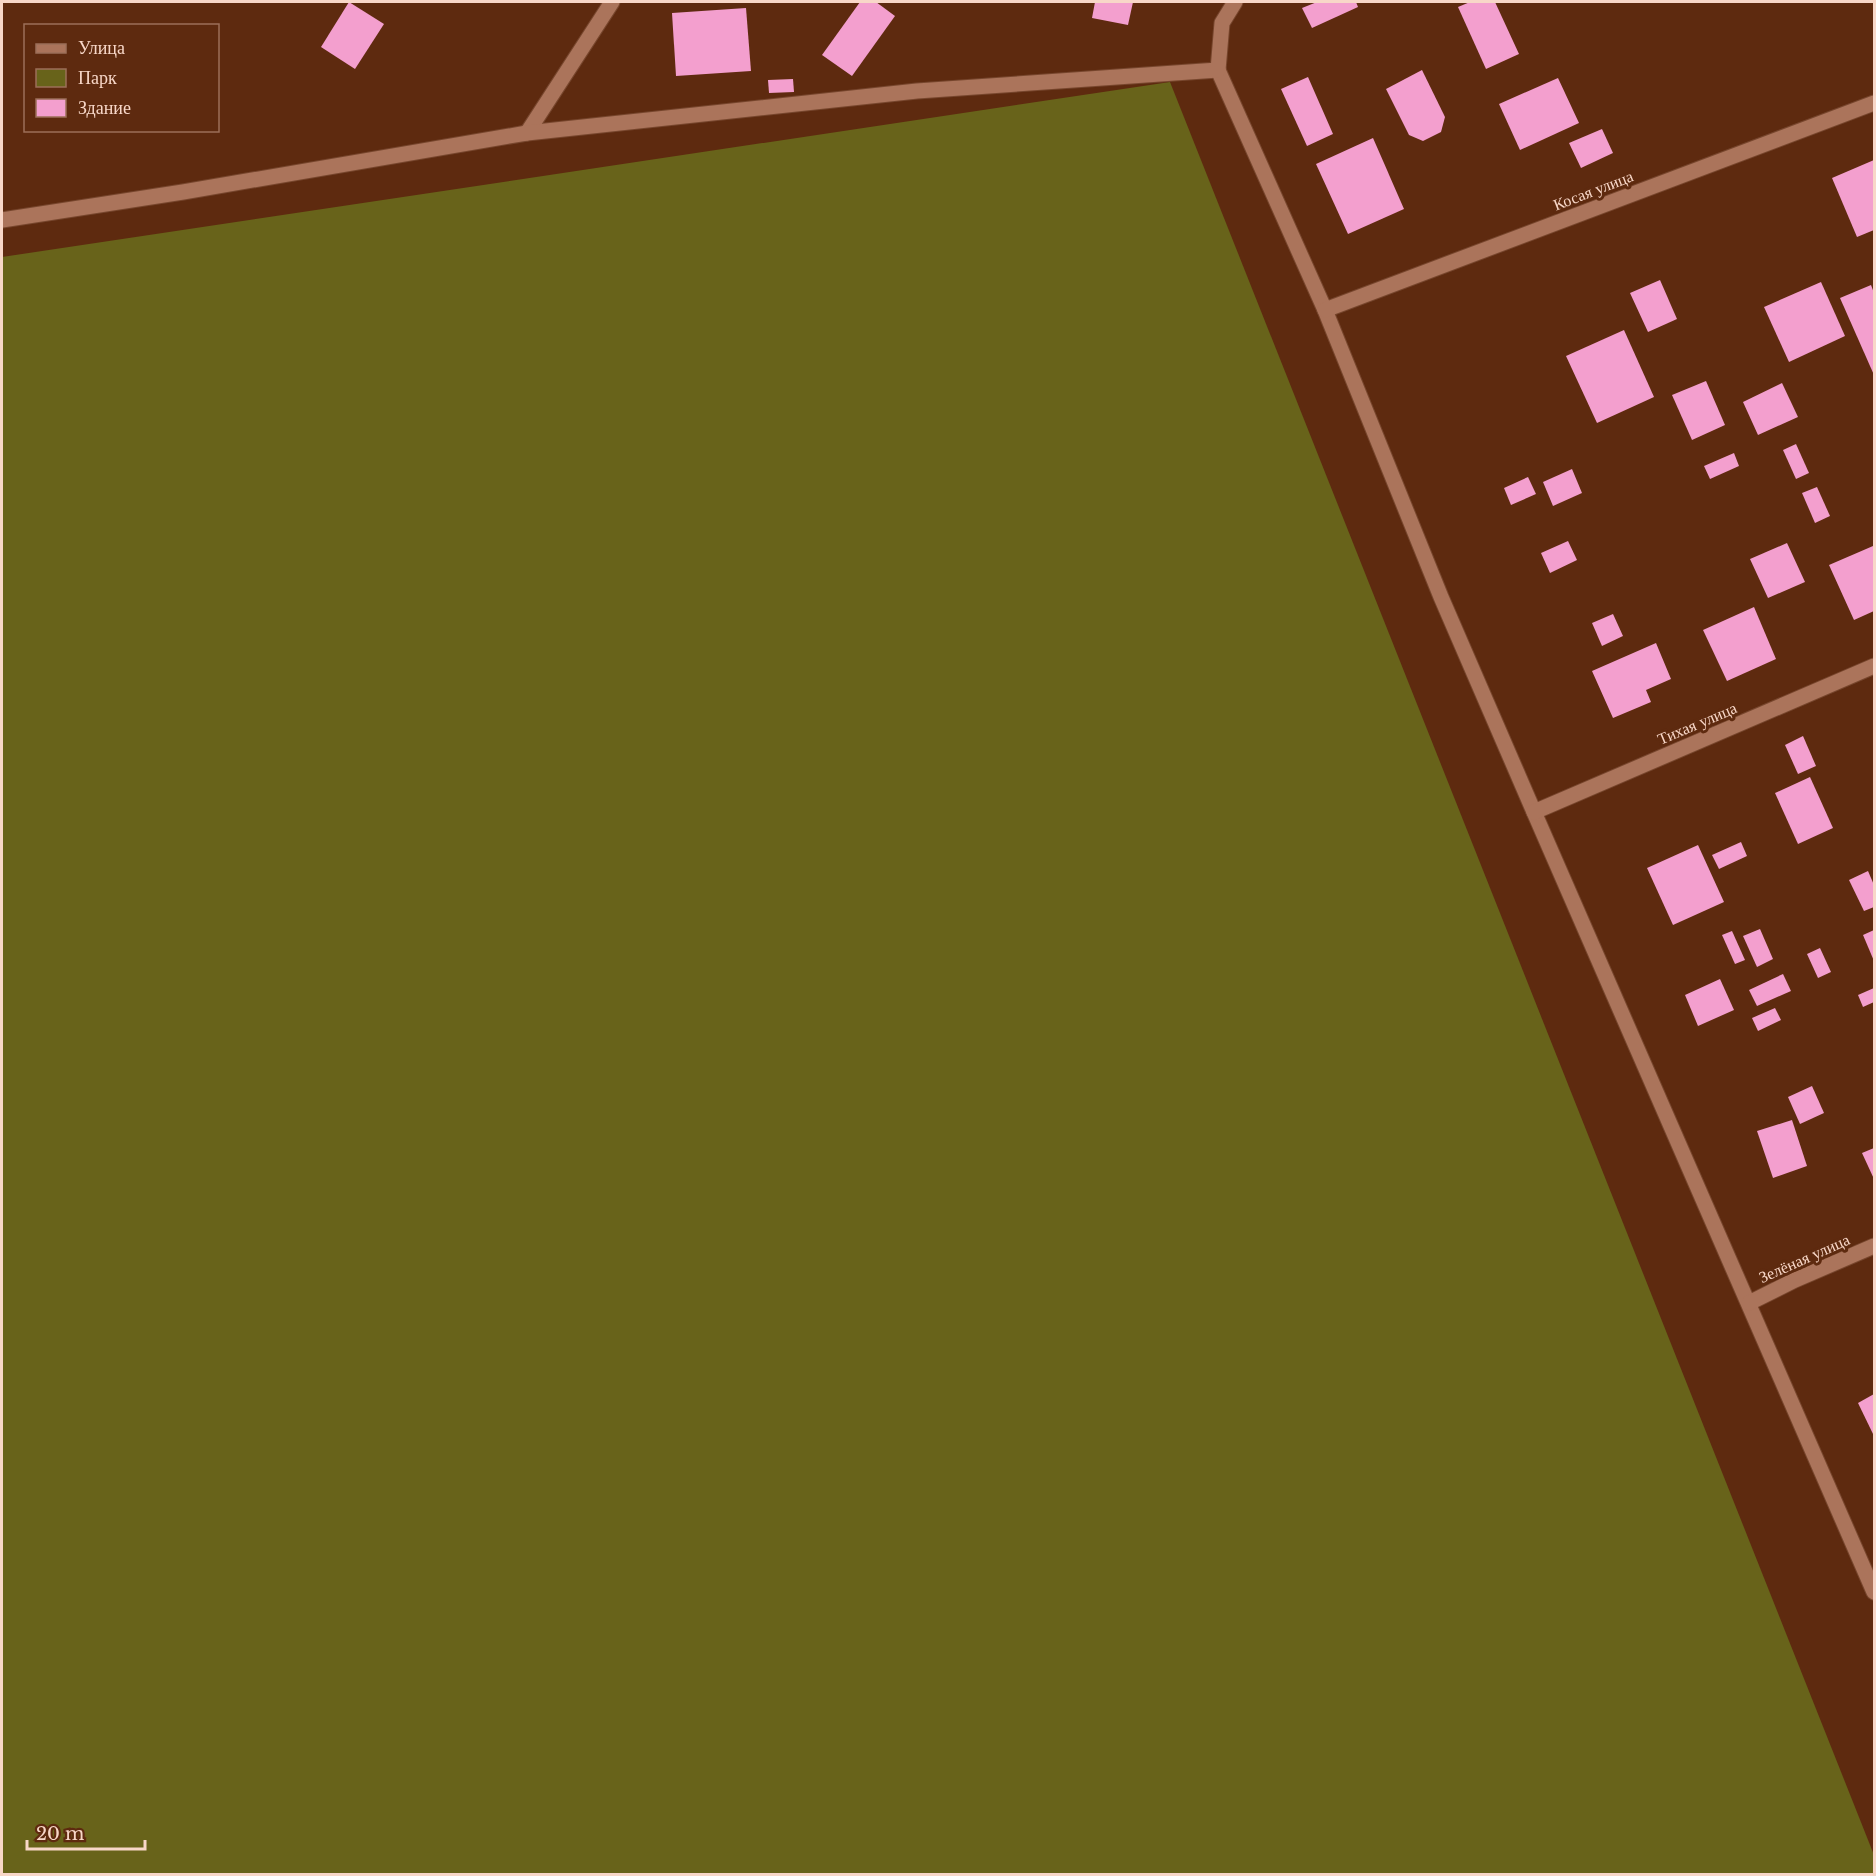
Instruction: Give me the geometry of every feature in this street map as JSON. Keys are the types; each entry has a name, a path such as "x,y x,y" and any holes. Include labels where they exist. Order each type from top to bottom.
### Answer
{"street":[{"path":"526,133 612,2"},
{"path":"1235,2 1222,22 1218,70 1325,310 1441,597 1875,1592"},
{"path":"2,220 183,192 526,133 917,91 1218,70"},
{"name":"Косая улица","path":"1325,310 1875,103"},
{"name":"Тихая улица","path":"1534,812 1875,666"},
{"name":"Зелёная улица","path":"1749,1303 1795,1280 1875,1246"}],"green space":[{"path":"1170,82 1874,1855 1874,1874 2,1874 2,257"}],"building":[{"path":"349,2 384,24 355,69 321,47"},
{"path":"860,2 876,2 895,16 852,76 822,55"},
{"path":"1095,2 1133,2 1128,25 1092,18"},
{"path":"1317,2 1356,2 1358,7 1312,28 1302,8"},
{"path":"1470,2 1495,2 1519,54 1486,69 1458,7"},
{"path":"746,8 751,71 676,76 672,13"},
{"path":"1422,70 1445,117 1441,132 1423,141 1409,135 1386,89"},
{"path":"1308,77 1333,134 1307,146 1281,89"},
{"path":"1558,78 1579,123 1520,150 1499,104"},
{"path":"793,79 794,92 769,93 768,80"},
{"path":"1602,129 1613,153 1581,168 1569,143"},
{"path":"1373,138 1404,209 1348,234 1316,164"},
{"path":"1874,160 1874,230 1857,237 1832,178"},
{"path":"1660,280 1677,319 1648,332 1630,293"},
{"path":"1821,282 1845,336 1789,362 1764,307"},
{"path":"1871,285 1874,293 1874,375 1840,298"},
{"path":"1624,330 1654,397 1597,423 1566,356"},
{"path":"1706,381 1725,425 1692,440 1672,395"},
{"path":"1782,383 1798,417 1758,435 1743,402"},
{"path":"1796,444 1809,473 1796,479 1783,450"},
{"path":"1734,453 1739,466 1710,479 1704,466"},
{"path":"1572,469 1582,493 1553,506 1543,482"},
{"path":"1528,477 1536,494 1511,505 1504,488"},
{"path":"1817,487 1830,516 1815,523 1802,493"},
{"path":"1568,541 1577,560 1550,573 1541,553"},
{"path":"1787,543 1805,582 1768,598 1750,559"},
{"path":"1873,546 1874,611 1854,620 1829,565"},
{"path":"1754,607 1776,659 1727,681 1703,630"},
{"path":"1613,614 1623,636 1602,646 1592,623"},
{"path":"1656,643 1671,679 1646,690 1651,702 1613,718 1592,671"},
{"path":"1803,736 1816,766 1798,774 1785,745"},
{"path":"1810,777 1833,828 1798,844 1775,793"},
{"path":"1741,842 1747,856 1719,869 1712,855"},
{"path":"1698,845 1724,902 1673,925 1647,868"},
{"path":"1868,871 1874,885 1874,907 1864,911 1849,880"},
{"path":"1760,929 1773,959 1757,967 1743,936"},
{"path":"1874,930 1874,961 1863,935"},
{"path":"1732,931 1745,960 1735,964 1722,935"},
{"path":"1820,948 1831,972 1818,978 1807,954"},
{"path":"1783,974 1791,991 1757,1006 1749,990"},
{"path":"1720,979 1734,1010 1698,1026 1685,995"},
{"path":"1874,988 1874,1002 1863,1007 1858,995"},
{"path":"1775,1008 1781,1020 1758,1031 1752,1018"},
{"path":"1812,1086 1824,1113 1800,1124 1788,1097"},
{"path":"1792,1120 1807,1166 1773,1178 1757,1131"},
{"path":"1874,1148 1874,1179 1862,1153"},
{"path":"1874,1394 1874,1436 1858,1403"}]}
